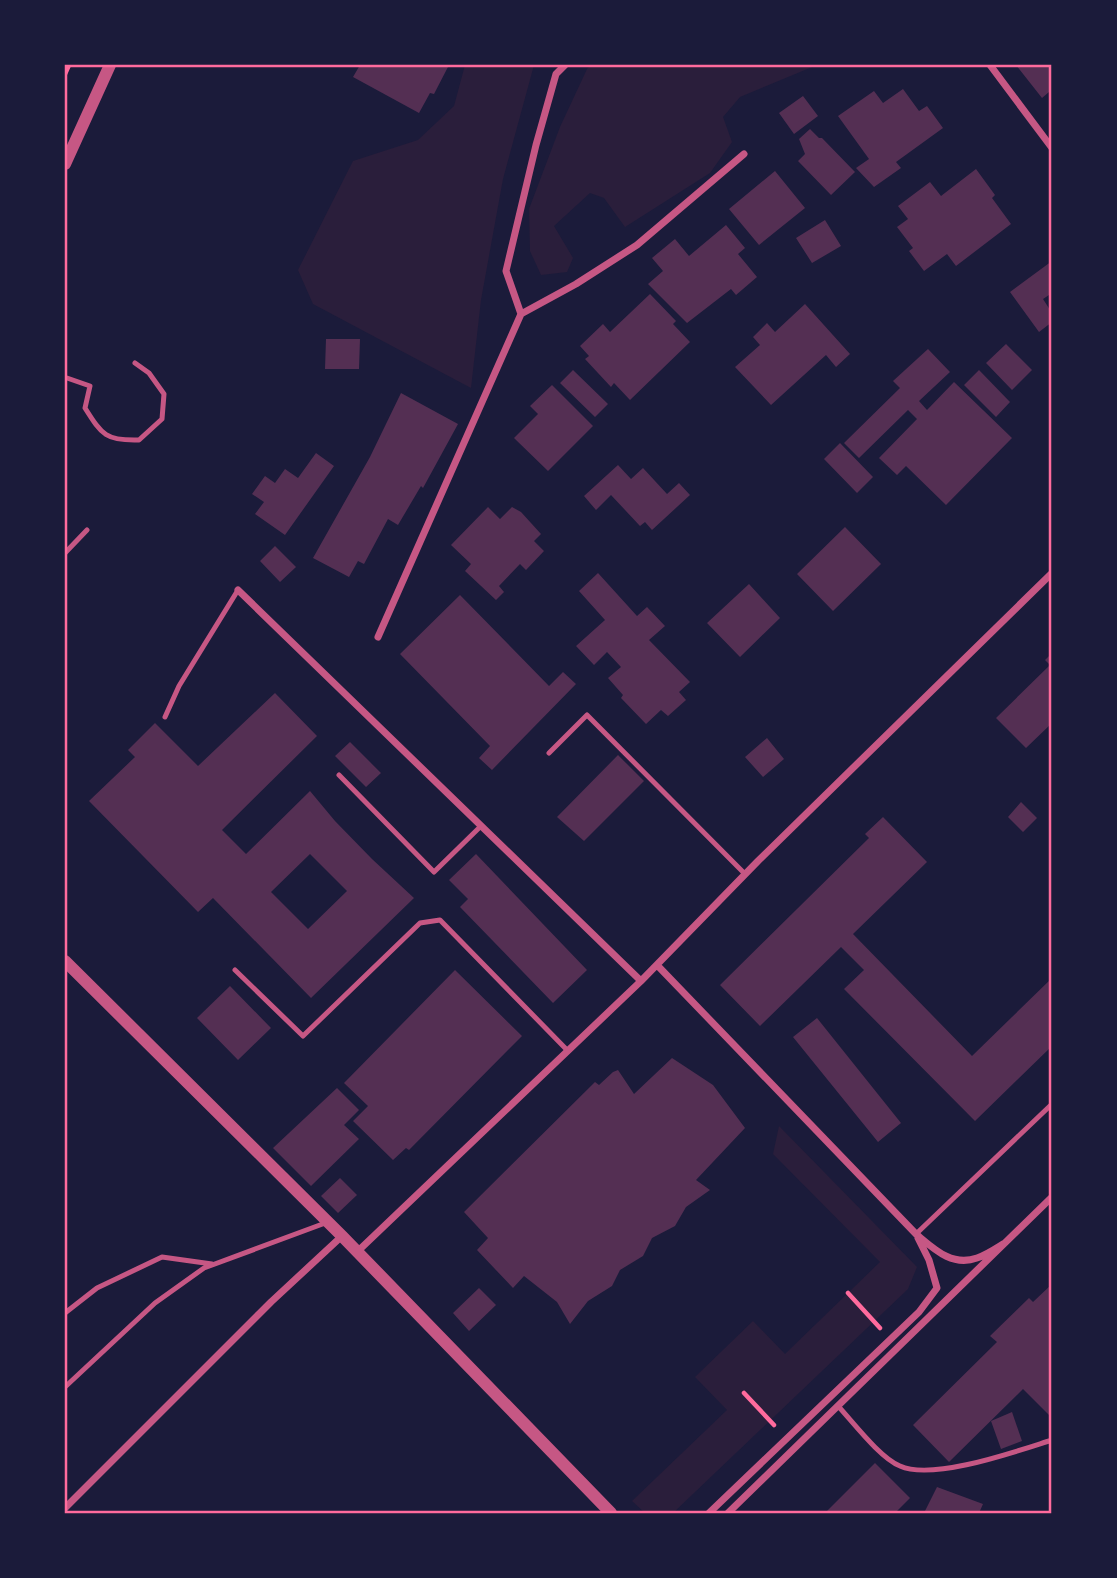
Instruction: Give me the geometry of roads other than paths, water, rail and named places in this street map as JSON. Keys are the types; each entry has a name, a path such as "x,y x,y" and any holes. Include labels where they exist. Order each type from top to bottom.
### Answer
{"street":[{"path":"65,164 110,65"},
{"path":"521,314 506,271 556,74 565,65"},
{"path":"990,65 1052,148"},
{"path":"378,637 521,314 576,284 637,245 744,154"},
{"path":"357,1252 641,981 1052,573"},
{"path":"238,590 641,981"},
{"path":"65,961 342,1236 611,1513"},
{"path":"657,965 916,1234 939,1253 956,1261 977,1258 1003,1244"},
{"path":"728,1513 1052,1197"},
{"path":"709,1513 919,1312 937,1288 929,1260 916,1234"},
{"path":"65,1508 271,1301 342,1236"}],"lane":[{"path":"67,378 90,386 85,408 100,432 118,441 139,440 162,419 164,394 149,373 135,363"},
{"path":"65,553 87,530"},
{"path":"165,718 180,687 238,590"},
{"path":"549,753 587,715 746,874"},
{"path":"339,775 434,872 481,826"},
{"path":"236,970 303,1036 420,923 440,920 568,1051"},
{"path":"916,1234 1052,1104"},
{"path":"65,1387 155,1303 204,1268 328,1222"},
{"path":"65,1313 97,1288 162,1257 215,1264"},
{"path":"838,1406 884,1455 899,1466 918,1471 997,1457 1052,1440"}]}
